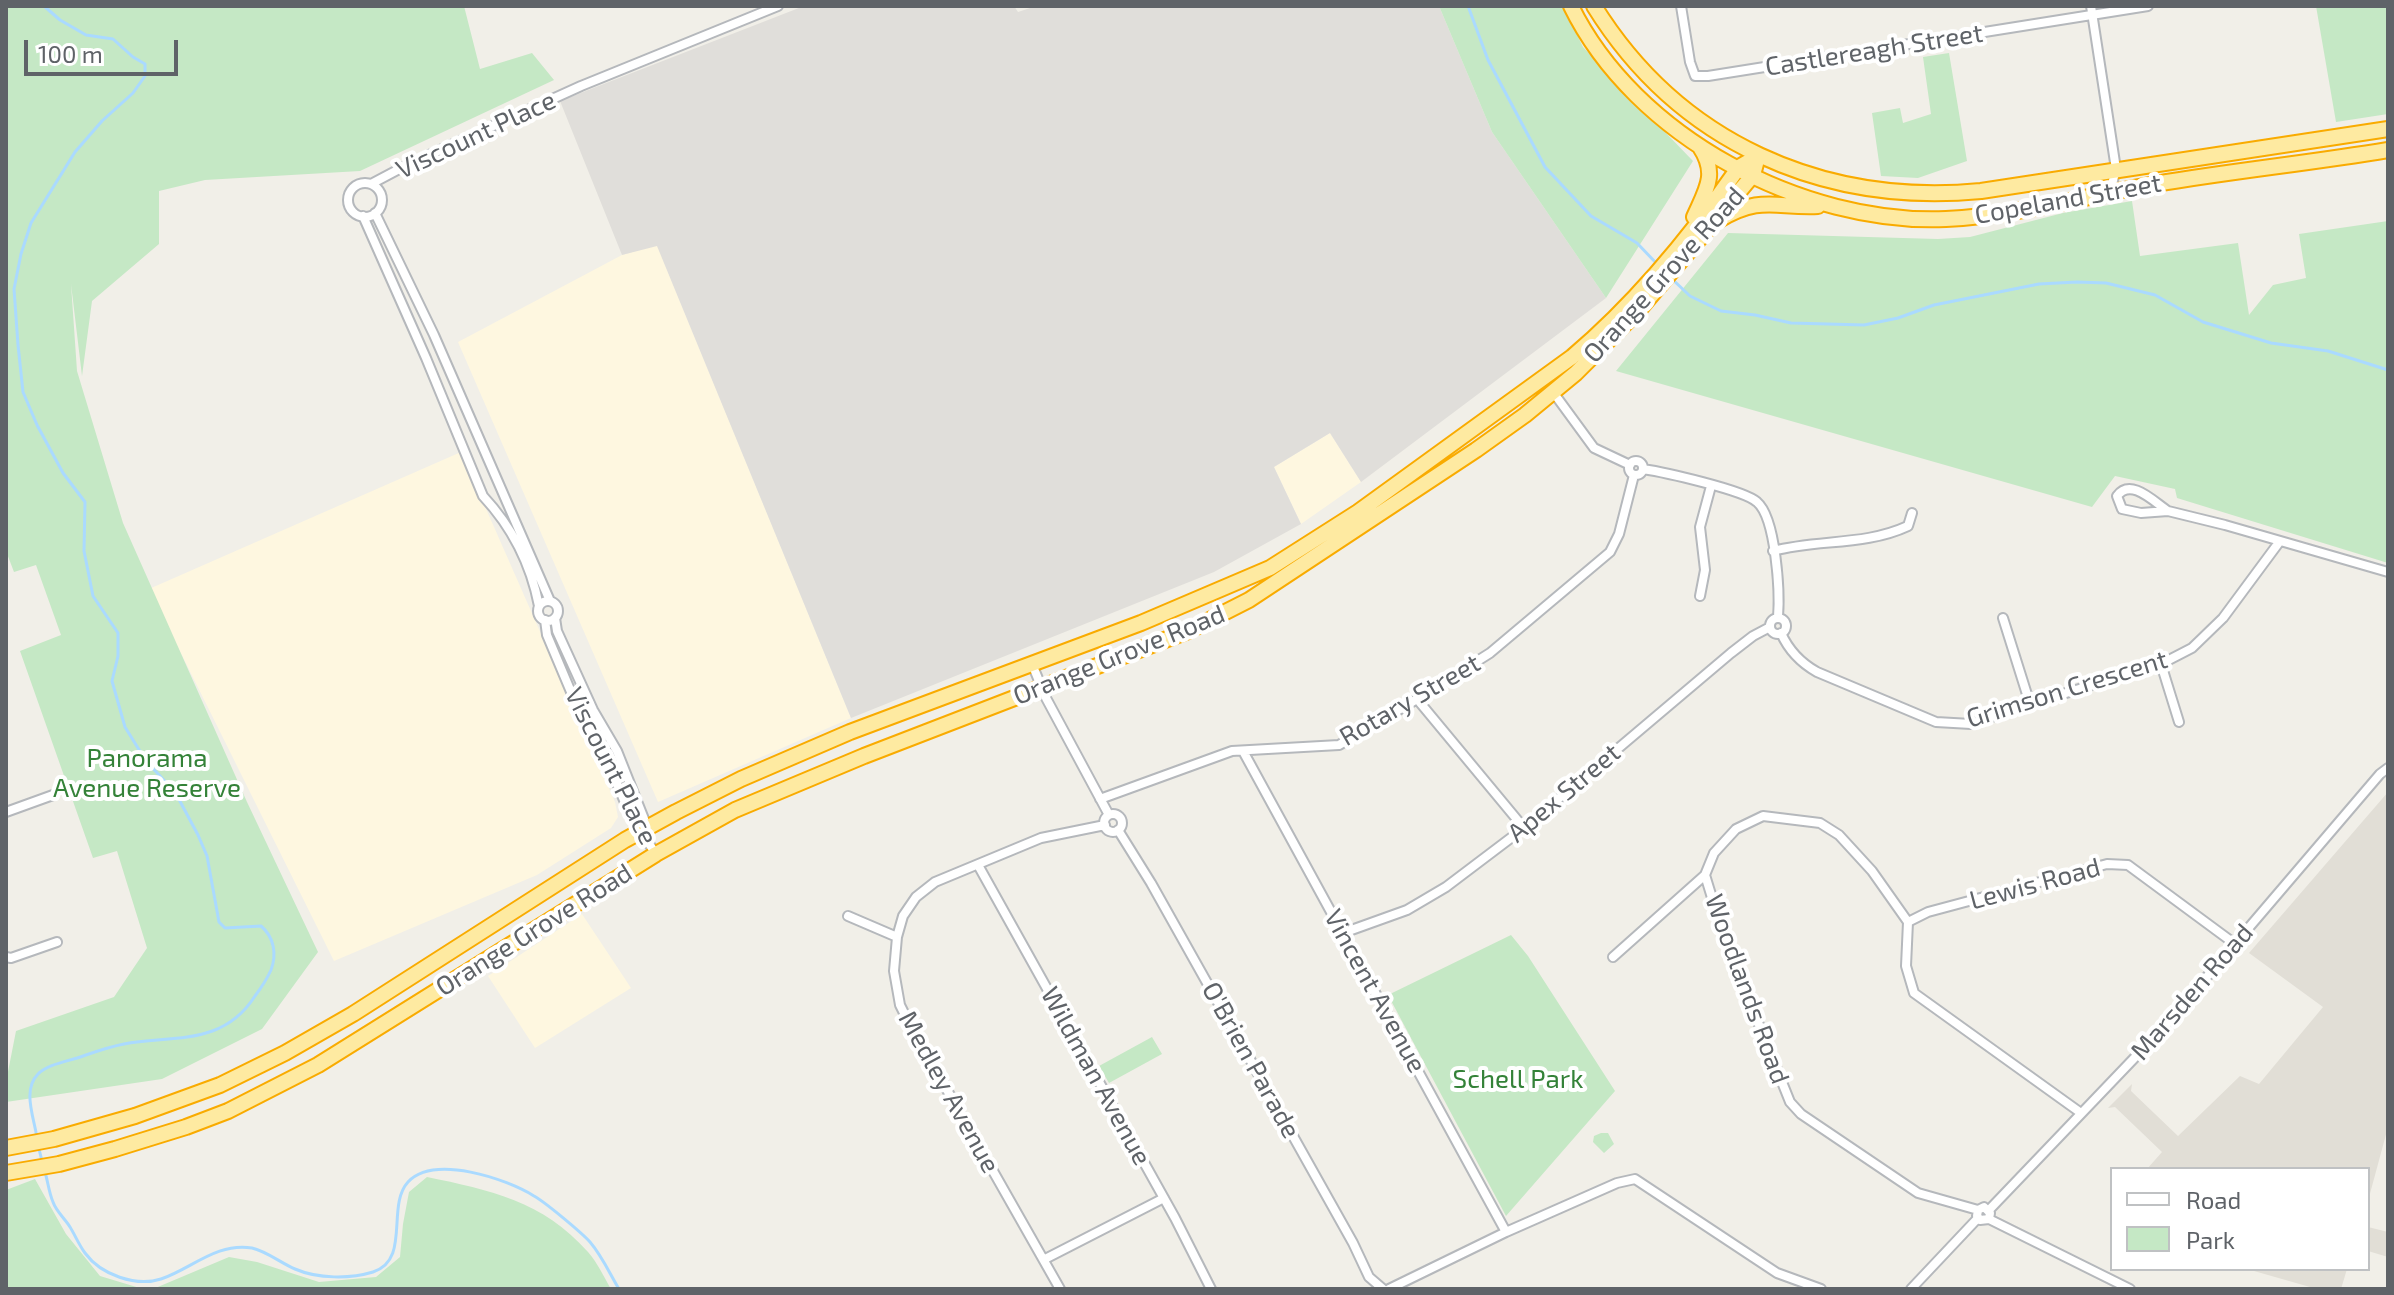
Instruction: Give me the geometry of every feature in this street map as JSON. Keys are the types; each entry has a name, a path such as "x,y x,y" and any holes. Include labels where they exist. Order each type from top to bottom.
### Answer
{"highway":[{"name":"Copeland Street","path":"1571,6 1619,76 1672,126 1697,144 1767,183 1827,205 1887,218 1947,219 2032,208 2110,192 2388,150"},
{"name":"Copeland Street","path":"1594,6 1642,68 1699,120 1758,156 1828,180 1865,188 1915,194 1981,191 2388,129"},
{"path":"1684,239 1710,176 1708,159 1697,144"},
{"name":"Orange Grove Road","path":"1672,262 1684,239 1739,167 1758,156"},
{"name":"Orange Grove Road","path":"7,1173 59,1164 115,1149 228,1111 291,1080 656,854 735,810 766,795 1188,631 1249,600 1476,450 1553,392 1604,346 1672,262 1712,224 1753,175 1758,156"},
{"path":"1712,224 1732,212 1755,204 1798,207 1827,205"},
{"name":"Orange Grove Road","path":"6,1148 107,1124 161,1108 220,1085 353,1014 644,829 741,779 850,732 1186,605 1270,568 1380,496 1555,370 1655,283"}],"street":[{"name":"Viscount Place","path":"371,184 581,86 778,6"},
{"name":"Castlereagh Street","path":"1681,6 1695,76 2091,10 2144,6"},
{"path":"2091,10 2116,169 2110,192"},
{"path":"371,184 376,187 381,203 375,213 358,215 350,207 348,196 355,186 371,184"},
{"path":"375,213 434,335 550,601"},
{"path":"363,216 483,496 500,514 515,538 535,585 540,616 550,619 558,610 556,604 550,601 539,606"},
{"path":"1553,392 1594,448 1630,465 1637,462 1643,469"},
{"path":"1630,465 1629,470 1634,475 1640,474 1643,469"},
{"path":"1643,469 1740,493 1759,503 1769,522 1778,617"},
{"name":"Rotary Street","path":"1100,799 1232,751 1339,745 1417,699 1490,653 1610,552 1616,543 1634,475"},
{"path":"1700,596 1705,570 1700,527 1711,486"},
{"path":"2168,511 2135,489 2126,489 2117,496 2122,509 2130,512 2168,511 2388,572"},
{"path":"1773,551 1892,534 1908,526 1912,513"},
{"name":"Grimson Crescent","path":"1781,633 1793,653 1810,668 1936,722 1971,724 2161,664 2192,648 2223,618 2280,541"},
{"path":"1778,617 1784,620 1785,630 1774,633 1770,627 1772,620 1778,617"},
{"path":"2003,618 2030,704"},
{"name":"Viscount Place","path":"550,619 593,710 617,751 656,854"},
{"name":"Apex Street","path":"1343,933 1407,910 1446,887 1524,828 1731,653 1770,627"},
{"path":"1032,664 1041,689 1109,815"},
{"path":"2161,664 2179,722"},
{"path":"1417,699 1524,828"},
{"name":"Vincent Avenue","path":"1243,751 1506,1232"},
{"name":"Marsden Road","path":"1989,1214 2164,1027 2388,768"},
{"path":"6,799 8,811 53,795"},
{"path":"1109,815 1118,815 1122,820 1118,830 1110,831 1105,825 1109,815"},
{"name":"Woodlands Road","path":"1908,922 1872,871 1839,835 1820,823 1763,816 1736,829 1714,853 1705,875 1725,940 1794,1109 1918,1193 1969,1205 1978,1214 1984,1207 1989,1214"},
{"name":"Medley Avenue","path":"1060,1289 900,1005 894,971 897,937 903,916 916,897 935,882 1041,838 1105,825"},
{"name":"O'Brien Parade","path":"1118,830 1263,1081 1369,1277 1386,1289"},
{"name":"Lewis Road","path":"1908,922 1928,912 2107,864 2121,863 2148,878 2235,944"},
{"name":"Wildman Avenue","path":"978,865 1164,1198 1211,1289"},
{"path":"1613,957 1705,875"},
{"path":"848,916 897,937"},
{"path":"1908,922 1906,966 1914,993 2081,1113"},
{"path":"6,957 57,942"},
{"path":"1386,1289 1506,1232 1617,1183 1635,1179 1777,1273 1821,1289"},
{"path":"1045,1259 1164,1198"},
{"path":"1911,1289 1978,1214"},
{"path":"1989,1214 2130,1289"}],"shaded area":[{"path":"804,6 1014,6 1018,12 1036,6 1439,6 1492,132 1606,298 1361,482 1330,433 1274,467 1301,524 1214,572 851,718 657,246 622,255 560,101"},
{"path":"657,245 851,718 658,802 458,342 622,255"},
{"path":"1330,433 1361,482 1301,524 1274,467"},
{"path":"461,452 615,802 618,817 611,828 537,875 334,961 149,589"},
{"path":"2388,792 2388,1127 2370,1194 2370,1167 2149,1167 2162,1152 2115,1107 2108,1108 2132,1084 2131,1091 2178,1136 2240,1076 2259,1084 2323,1007 2249,953"},
{"path":"582,914 631,988 535,1048 488,976"},
{"path":"2370,1228 2388,1232 2388,1257 2370,1252"},
{"path":"2254,1271 2346,1271 2341,1289 2317,1289"}],"green space":[{"name":"Panorama Avenue Reserve","path":"6,6 464,6 480,69 532,53 554,80 360,171 205,180 159,191 159,244 92,301 82,376 71,284 77,371 123,523 247,802 318,952 262,1029 162,1079 6,1102 6,1082 16,1031 114,997 147,948 117,851 93,858 20,651 61,635 36,565 14,572 6,551"},
{"path":"1439,6 1563,6 1583,47 1693,161 1606,298 1492,132"},
{"path":"2316,6 2388,6 2388,114 2336,122"},
{"path":"1949,53 1967,161 1918,178 1881,176 1872,113 1900,108 1903,123 1931,114 1923,57"},
{"path":"2132,201 2140,256 2238,243 2249,315 2273,285 2306,278 2299,234 2388,221 2388,563 2177,498 2175,489 2115,476 2092,507 1616,371 1728,233 1938,239 1970,237 2063,213"},
{"name":"Schell Park","path":"1511,935 1528,956 1615,1091 1506,1216 1388,995"},
{"path":"1152,1037 1162,1054 1109,1083 1099,1066"},
{"path":"1608,1133 1614,1144 1604,1153 1593,1142 1594,1136"},
{"path":"427,1177 494,1193 534,1209 571,1235 588,1252 611,1289 153,1289 229,1257 257,1262 319,1282 376,1277 400,1257 409,1192"},
{"path":"35,1179 66,1234 100,1276 143,1289 6,1289 6,1190"}],"waterway":[{"path":"37,1138 30,1096 33,1080 38,1074 56,1064 124,1044 213,1031 242,1012 271,970 274,952 269,935 261,926 225,928 219,922 207,856 198,835 175,792 146,761 125,727 112,681 118,656 118,633 93,596 84,551 85,502 63,473 23,392 14,289 31,223 75,152 102,121 133,93 145,76 145,64 113,39 86,35 60,20 44,6"},
{"path":"1468,6 1488,60 1545,167 1591,216 1637,243 1657,264"},
{"path":"1671,278 1690,296 1721,311 1791,323 1864,325 1898,318 1934,305 2039,284 2106,283 2155,295 2203,322 2271,343 2328,351 2388,370"},
{"path":"38,1145 42,1161"},
{"path":"45,1172 54,1205 85,1253 109,1273 130,1280 161,1279 216,1253 239,1247 252,1248 314,1275 344,1277 373,1272 385,1266 391,1256 399,1204 408,1182 420,1174 452,1170 489,1177 539,1199 590,1242 619,1289"}]}
